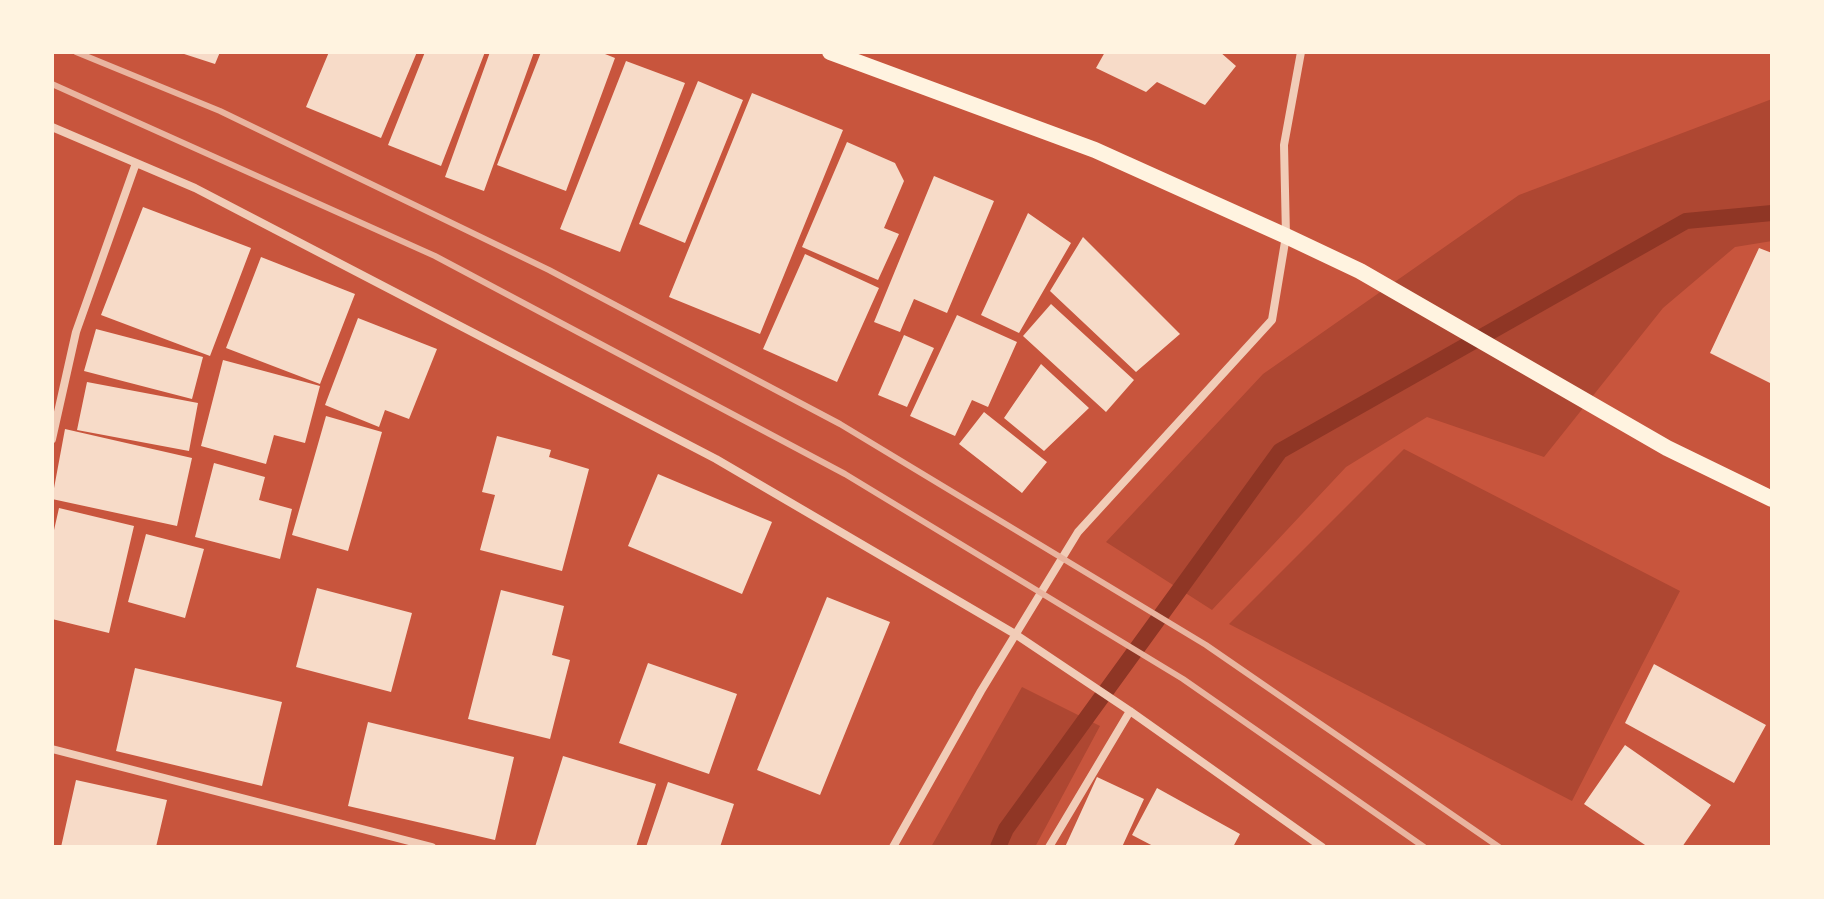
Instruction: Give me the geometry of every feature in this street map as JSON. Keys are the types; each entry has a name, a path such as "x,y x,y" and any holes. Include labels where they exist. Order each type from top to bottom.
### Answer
{"main road":[{"path":"830,52 1095,150 1360,271 1602,413 1772,499"}],"street":[{"path":"893,847 1015,634 1078,532 1272,320 1286,236 1284,145 1301,52"},
{"path":"52,127 209,195 716,459 1015,634 1322,847"},
{"path":"52,439 76,332 136,163"},
{"path":"1049,847 1130,711"},
{"path":"52,749 432,847"}],"shaded area":[{"path":"1772,99 1772,241 1735,247 1663,308 1544,457 1427,417 1346,467 1212,610 1106,542 1263,374 1519,195"},
{"path":"1404,449 1680,591 1572,801 1229,624"},
{"path":"1022,687 1100,726 1035,847 931,847"}],"building":[{"path":"178,52 220,52 215,64"},
{"path":"329,52 417,52 381,138 306,107"},
{"path":"425,52 485,52 441,166 388,145"},
{"path":"490,52 534,52 484,191 445,177"},
{"path":"541,52 600,52 615,58 566,191 497,165"},
{"path":"1105,52 1220,52 1236,66 1205,105 1157,82 1146,92 1096,68"},
{"path":"626,61 685,83 620,252 560,229"},
{"path":"698,81 743,100 685,243 639,224"},
{"path":"752,93 843,130 760,334 669,297"},
{"path":"847,142 895,163 904,181 884,228 899,234 878,280 802,247"},
{"path":"934,176 994,201 947,313 914,299 900,332 874,322"},
{"path":"143,207 251,248 210,356 101,315"},
{"path":"1028,213 1071,243 1019,333 981,315"},
{"path":"1083,237 1180,334 1136,372 1050,291"},
{"path":"1759,248 1772,253 1772,384 1710,353"},
{"path":"805,254 879,288 837,382 763,349"},
{"path":"261,257 355,294 320,384 226,348"},
{"path":"1051,304 1134,380 1106,412 1023,336"},
{"path":"957,315 1017,342 988,407 972,400 955,436 910,416"},
{"path":"358,318 437,349 409,419 385,410 379,427 325,405"},
{"path":"96,329 203,357 192,399 84,371"},
{"path":"904,335 934,348 907,407 878,395"},
{"path":"223,360 320,386 305,443 274,435 266,464 201,446"},
{"path":"1041,364 1089,408 1044,451 1004,418"},
{"path":"87,382 198,403 189,451 77,430"},
{"path":"984,412 1047,462 1022,493 959,444"},
{"path":"326,416 382,432 348,551 292,535"},
{"path":"65,429 192,458 177,526 52,499"},
{"path":"497,436 551,450 549,457 589,469 562,571 480,550 495,495 482,492"},
{"path":"214,463 265,477 259,500 292,509 280,559 195,537"},
{"path":"658,474 772,522 742,594 628,546"},
{"path":"59,508 134,526 109,633 52,619 52,539"},
{"path":"146,534 204,549 185,618 128,602"},
{"path":"317,588 412,613 391,692 296,667"},
{"path":"501,590 564,606 552,655 570,660 550,739 468,719"},
{"path":"827,597 890,622 820,795 757,770"},
{"path":"648,663 737,694 709,774 619,743"},
{"path":"1654,664 1766,725 1734,783 1625,723"},
{"path":"135,668 282,702 262,786 116,751"},
{"path":"368,722 514,757 495,840 348,806"},
{"path":"1625,745 1711,805 1682,847 1648,847 1584,804"},
{"path":"563,756 656,784 636,847 535,847"},
{"path":"1097,777 1144,799 1122,847 1065,847"},
{"path":"76,780 167,800 156,847 61,847"},
{"path":"668,782 734,804 720,847 646,847"},
{"path":"1157,788 1240,834 1233,847 1155,847 1132,835"}],"waterway":[{"path":"998,847 1006,829 1280,451 1686,221 1772,213"}],"railway":[{"path":"76,52 220,111 549,270 840,424 1206,645 1499,847"},
{"path":"52,84 435,256 845,474 1183,679 1424,847"}]}
